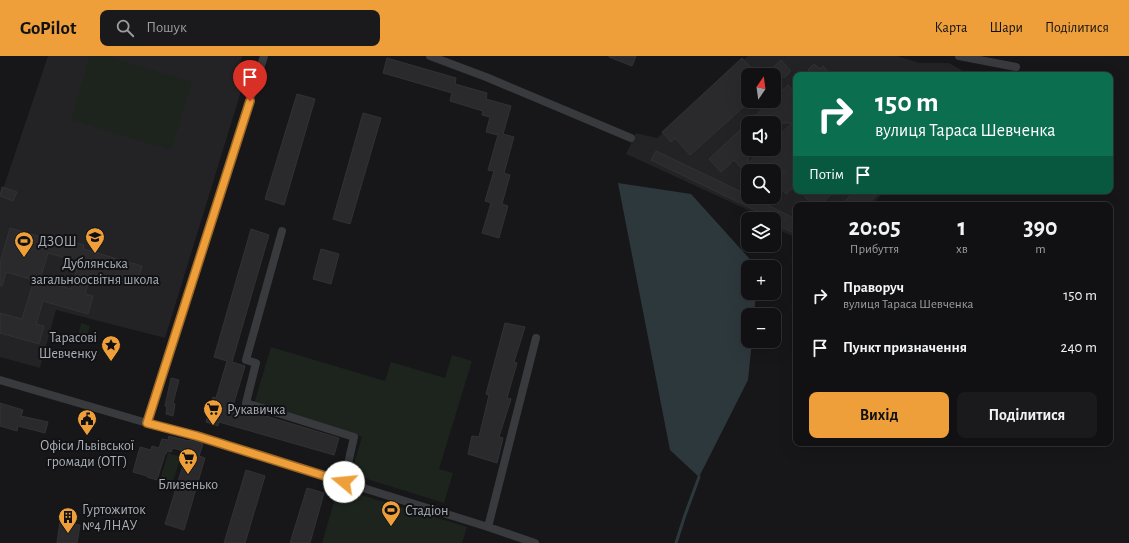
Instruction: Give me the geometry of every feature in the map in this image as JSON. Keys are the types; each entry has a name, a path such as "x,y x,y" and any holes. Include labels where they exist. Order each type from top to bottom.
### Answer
{"street":[{"path":"147,423 264,56"},
{"path":"430,56 486,77 631,138"},
{"path":"959,56 1016,67"},
{"path":"282,231 246,360 256,363 246,403 354,437 344,482"},
{"path":"488,527 536,338"},
{"path":"0,380 197,436 535,543"}],"shaded area":[{"name":"Дублянська загальноосвітня школа","path":"48,56 242,56 235,86 242,88 165,338 56,310 40,368 0,357 0,198"},
{"path":"90,56 106,56 192,82 171,150 71,120"},
{"path":"748,56 897,56 920,63 949,63 965,72 793,72 793,194 895,194 881,195 875,202 793,202 793,236 781,232 781,212 753,212 626,154 636,133 657,138"},
{"path":"618,183 691,194 741,249 741,252 743,252 751,260 741,260 741,300 755,300 755,308 741,308 741,348 751,348 748,380 699,477 670,450"},
{"path":"81,323 90,326 85,344 65,339 67,334 78,337"},
{"path":"271,347 385,381 391,362 445,378 452,355 472,361 439,469 453,473 444,503 351,474 362,437 254,404"},
{"path":"168,453 181,457 172,484 160,480"},
{"path":"338,488 467,527 462,543 322,543"}],"building":[{"path":"609,56 636,56 632,66"},
{"path":"387,58 456,78 455,84 487,93 486,99 511,106 503,134 514,137 504,173 510,175 502,204 508,206 499,238 482,233 491,203 485,201 494,171 488,170 498,135 486,132 490,117 482,115 483,111 450,101 452,93 383,73"},
{"path":"742,58 751,68 741,68 741,108 742,108 690,155 675,138 671,142 662,132"},
{"path":"781,60 791,71 784,78 781,74 781,68 772,68"},
{"path":"814,64 820,69 823,66 828,72 810,72 808,70"},
{"path":"788,85 793,91 793,188 786,194 781,189 781,175 785,171 781,171 781,164 741,164 741,168 734,160 721,172 709,159 741,129 741,156 748,156 748,163 756,156 781,156 781,133 792,123 781,123 781,116 755,116 764,108 781,108 781,92"},
{"path":"297,94 315,99 284,205 265,199"},
{"path":"363,113 381,118 350,224 333,219"},
{"path":"656,151 741,192 741,203 651,160"},
{"path":"2,187 17,192 13,201 0,196"},
{"path":"806,194 832,194 823,202 810,202 804,196"},
{"path":"852,194 877,194 870,202 844,202"},
{"path":"742,204 765,204 793,218 793,233 781,227 781,212 759,212"},
{"path":"10,228 52,240 53,236 84,245 83,249 142,266 136,286 91,273 85,294 93,296 88,314 43,301 36,324 44,326 39,344 0,333 0,313 22,319 34,280 6,272 2,286 0,285 0,263","holes":["48,253 79,262 71,289 40,280"]},
{"path":"251,229 269,235 232,362 245,366 233,406 339,438 334,455 219,422 218,426 206,422 213,397 216,398 227,361 214,357"},
{"path":"321,249 339,254 331,284 313,279"},
{"path":"505,323 525,327 514,362 517,363 507,398 511,399 499,437 503,438 497,463 468,454 472,436 479,437 489,395 486,394"},
{"path":"171,378 179,380 173,403 175,404 173,416 166,414 167,407 165,406"},
{"path":"0,403 23,410 21,416 48,422 45,433 18,426 17,431 0,426"},
{"path":"169,436 203,444 199,456 205,458 184,530 165,524 187,452 173,448 171,452 167,451 157,480 133,472 140,447 151,450 152,446 159,448 162,439 168,440"},
{"path":"246,470 265,476 245,543 224,543"},
{"path":"307,488 324,493 310,543 290,543"},
{"name":"Гуртожиток №4 ЛНАУ","path":"60,522 80,525 77,543 57,543"}],"waterway":[{"path":"676,543 699,477"}],"place":[{"name":"Дублянська загальноосвітня школа","path":"95,254"},
{"name":"ДЗОШ","path":"24,258"},
{"name":"Тарасові Шевченку","path":"111,362"},
{"name":"Рукавичка","path":"213,426"},
{"name":"Офіси Львівської громади (ОТГ)","path":"87,436"},
{"name":"Близенько","path":"188,475"},
{"name":"Стадіон","path":"391,527"},
{"name":"Гуртожиток №4 ЛНАУ","path":"68,534"}],"route":[{"path":"250,101 147,423 197,436 344,482"}]}
